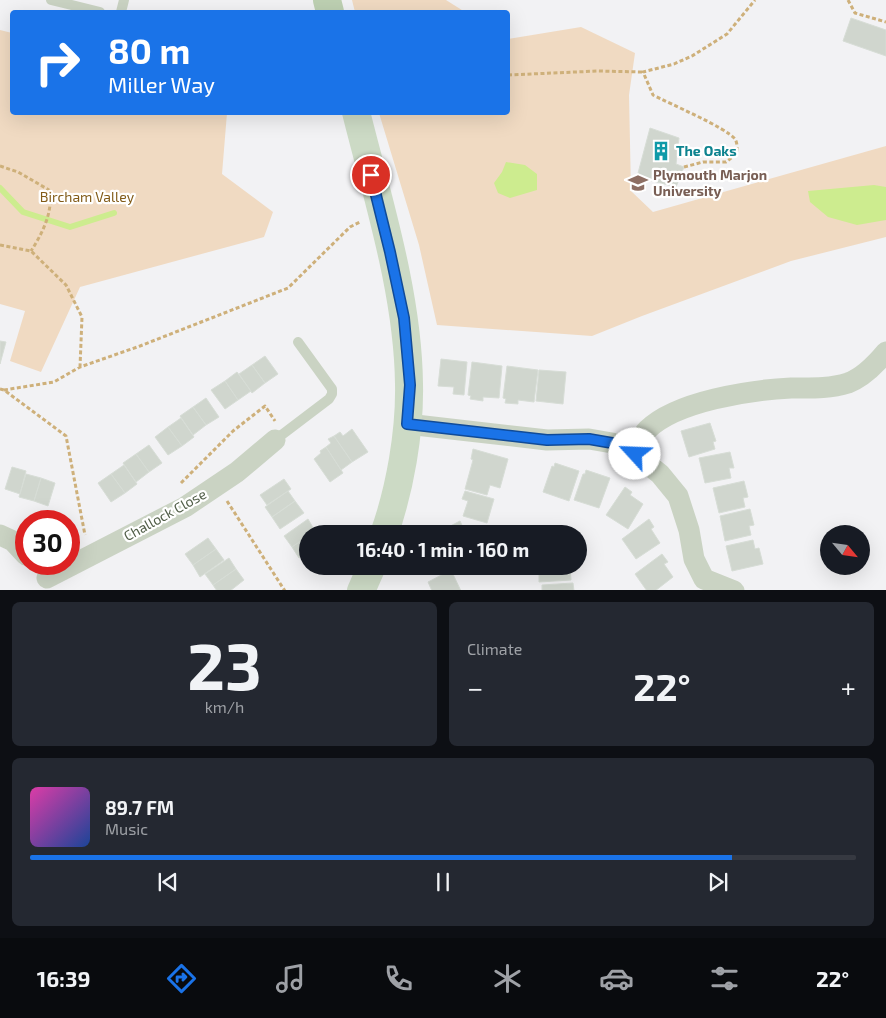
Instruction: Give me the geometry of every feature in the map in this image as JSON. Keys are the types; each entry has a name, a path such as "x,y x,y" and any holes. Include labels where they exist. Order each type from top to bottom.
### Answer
{"street":[{"path":"357,115 404,318 410,385 400,477 387,525"},
{"path":"635,454 645,431 667,414 737,394 790,388 826,388 849,383 873,366 886,352"},
{"path":"407,424 537,439 589,439 612,443 635,454 660,474 678,496 689,530 698,585 734,590"},
{"name":"Challock Close","path":"45,577 185,507 236,472 280,437"},
{"path":"0,535 15,543"},
{"path":"361,590 368,575"}],"lane":[{"path":"51,0 92,10"},
{"path":"280,437 329,399 332,394 332,389 298,342"}],"path":[{"path":"510,75 598,71 643,72 674,64 692,56 727,34 754,0"},
{"path":"848,0 854,13 886,22"},
{"path":"643,72 653,95 718,127 735,139 737,144 736,154 726,162 703,162 684,167"},
{"path":"0,166 18,172 49,190 51,201 42,234 31,251"},
{"path":"2,390 54,382 80,367 140,346 288,288 350,227 380,211"},
{"path":"0,245 31,251 66,285 82,317 80,367"},
{"path":"2,390 66,436 90,556"},
{"path":"180,484 233,430 265,406 280,437"},
{"path":"233,511 285,590"}],"green space":[{"path":"352,0 446,0 462,10 354,10"},
{"path":"581,27 635,53 629,95 631,191 653,212 886,146 886,237 791,261 592,336 437,325 419,245 380,115 510,115 510,39"},
{"name":"Bircham Valley","path":"0,30 10,32 10,115 227,115 222,174 273,212 264,237 80,287 41,372 10,361 25,311 0,304"}],"shaded area":[{"path":"506,162 525,165 537,174 537,190 510,198 498,193 494,183"},
{"path":"874,185 886,187 886,220 857,225 828,217 810,202 808,191"}],"building":[{"path":"851,18 886,30 886,56 843,41"},
{"name":"The Oaks","path":"650,128 679,138 676,164 684,167 676,187 637,177"},
{"path":"0,341 6,342 0,364"},
{"path":"265,356 278,374 265,383 252,365"},
{"path":"441,359 467,362 464,395 453,394 454,387 438,386"},
{"path":"472,362 502,366 499,398 483,397 483,401 470,399 471,396 468,395"},
{"path":"252,365 265,383 252,393 239,374"},
{"path":"507,366 538,370 534,402 518,400 518,404 505,403 506,399 503,398"},
{"path":"539,370 566,372 563,404 536,401"},
{"path":"237,372 251,391 238,400 225,381"},
{"path":"225,381 238,400 225,409 211,390"},
{"path":"206,398 219,417 206,425 193,407"},
{"path":"193,407 206,425 193,435 180,416"},
{"path":"181,418 194,437 182,446 168,427"},
{"path":"710,423 716,441 713,442 715,449 689,457 681,431"},
{"path":"168,427 182,446 168,455 155,437"},
{"path":"352,429 368,452 352,462 334,436 340,432 343,436"},
{"path":"334,436 352,462 341,470 326,447 331,443 328,439"},
{"path":"149,445 162,463 149,472 136,454"},
{"path":"326,447 343,473 330,482 314,459"},
{"path":"473,449 508,459 500,488 490,485 487,495 465,489 473,460 471,459"},
{"path":"730,452 734,468 729,468 731,478 705,483 699,458"},
{"path":"136,454 149,472 136,482 123,463"},
{"path":"555,463 579,471 569,501 543,492 552,466 554,467"},
{"path":"124,465 137,484 125,493 111,474"},
{"path":"12,467 26,471 20,494 5,489"},
{"path":"586,470 610,478 599,508 574,500"},
{"path":"26,474 41,478 34,501 19,497"},
{"path":"111,474 125,493 111,502 98,483"},
{"path":"41,478 55,483 48,506 34,501"},
{"path":"284,479 291,489 267,505 260,495"},
{"path":"744,481 748,497 743,498 745,507 719,513 713,488"},
{"path":"625,487 632,492 630,495 643,504 628,529 606,515"},
{"path":"288,491 295,501 272,517 265,507"},
{"path":"465,491 494,499 487,523 463,516 468,501 462,499"},
{"path":"295,501 304,513 280,529 272,517"},
{"path":"750,509 754,525 749,526 751,535 725,541 720,516"},
{"path":"308,519 312,525 300,525"},
{"path":"649,519 654,527 651,529 660,543 636,559 622,539"},
{"path":"460,521 462,525 452,525"},
{"path":"299,525 299,542 292,547 284,536"},
{"path":"208,538 216,549 193,565 185,554"},
{"path":"753,540 755,549 759,548 763,564 732,571 726,546"},
{"path":"299,542 299,558 292,547"},
{"path":"216,549 224,560 200,577 193,565"},
{"path":"662,554 668,562 664,564 673,577 656,590 646,590 635,574"},
{"path":"229,558 236,569 213,585 205,574"},
{"path":"236,569 244,580 231,590 216,590 213,585"},
{"path":"441,575 453,575 461,590 432,590 428,582"},
{"path":"539,575 571,575 571,580 539,582"},
{"path":"573,583 574,590 542,590 542,585"}],"waterway":[{"path":"0,188 23,212 70,227 114,213"}],"place":[{"name":"The Oaks","path":"661,151"},
{"name":"Plymouth Marjon University","path":"638,183"}],"route":[{"path":"371,175 404,318 410,385 407,424 547,440 589,439 612,443 635,454"}]}
